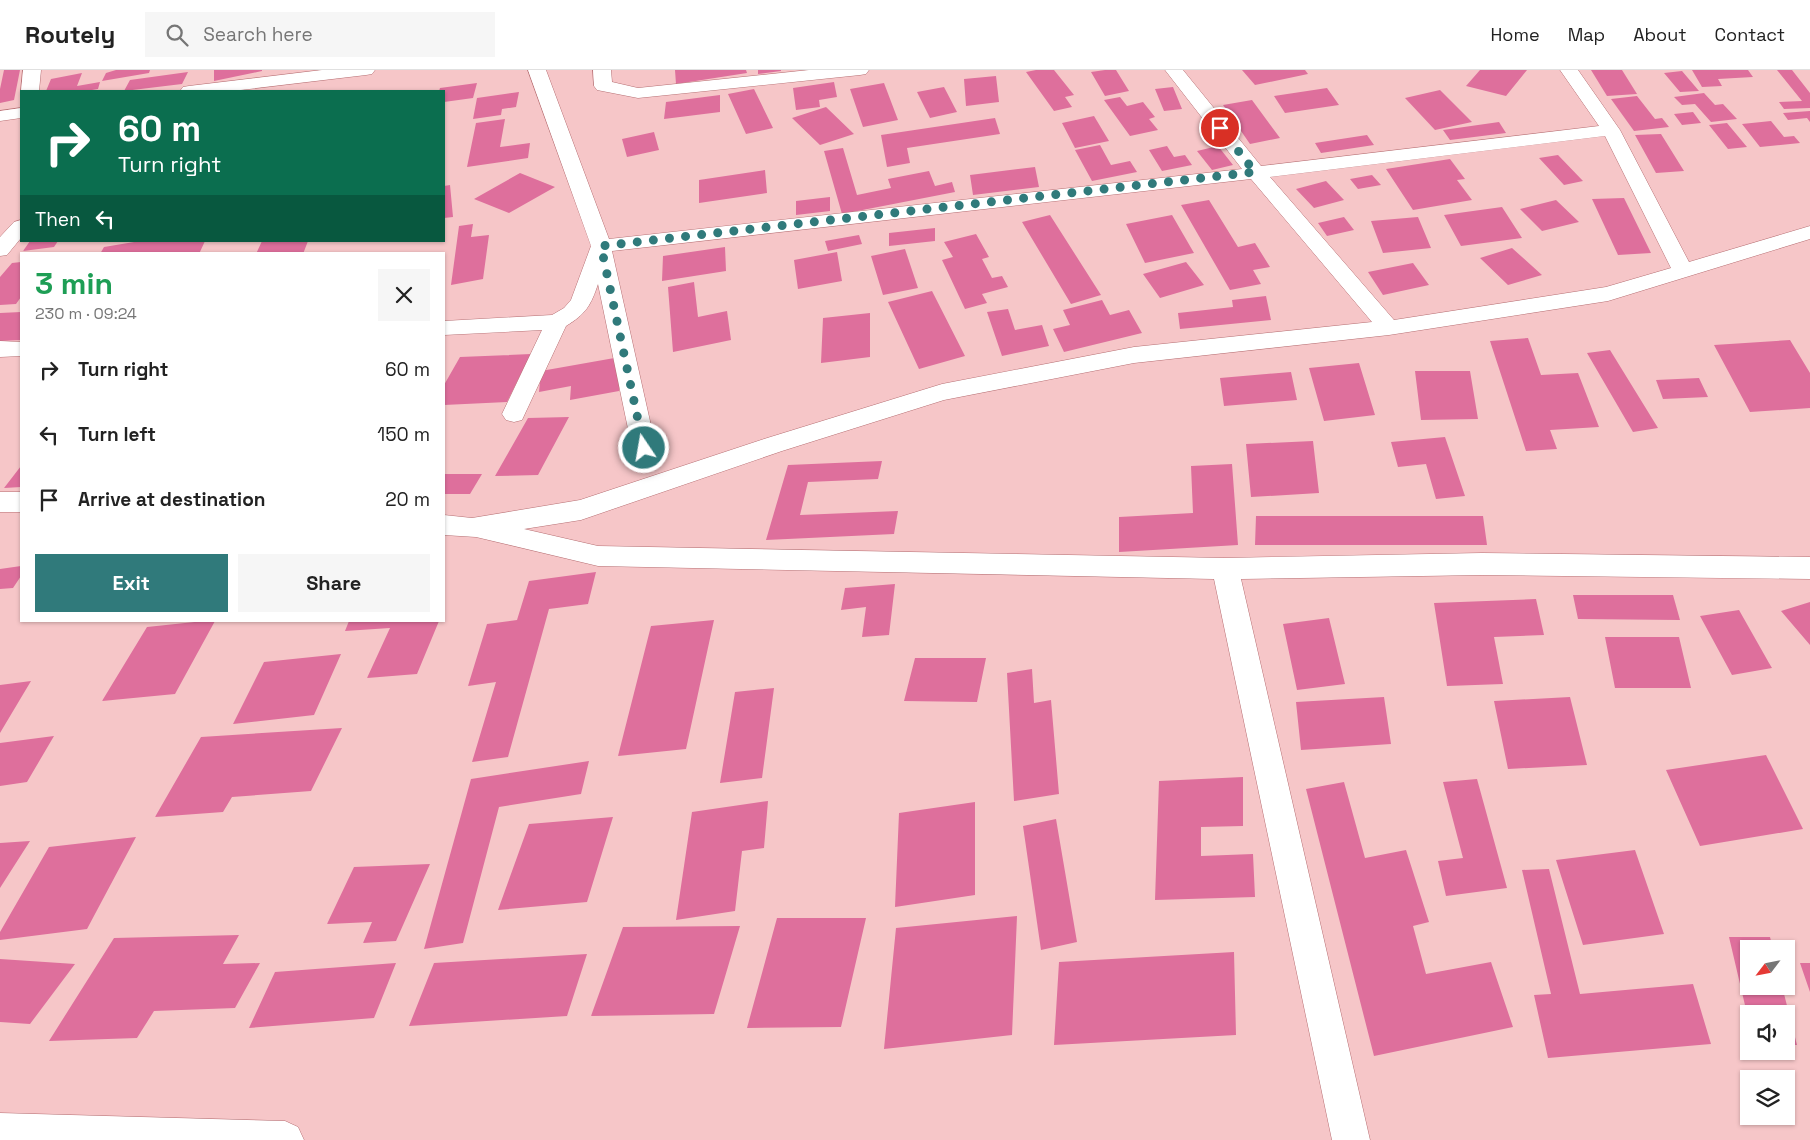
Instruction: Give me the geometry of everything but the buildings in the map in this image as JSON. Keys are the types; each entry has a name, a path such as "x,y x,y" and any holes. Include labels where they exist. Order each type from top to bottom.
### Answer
{"street":[{"path":"30,90 32,70"},
{"path":"197,90 366,70"},
{"path":"537,70 601,246 644,448"},
{"path":"602,70 603,86 638,94 860,70"},
{"path":"1174,70 1255,172 1389,328"},
{"path":"1569,70 1611,130 1683,270"},
{"path":"0,116 20,113"},
{"path":"601,246 1611,130"},
{"path":"0,250 20,227"},
{"path":"472,528 581,510 773,445 942,392 1134,355 1389,328 1608,294 1810,232"},
{"path":"445,328 557,322 572,313 581,302 601,246"},
{"path":"514,414 557,322"},
{"path":"0,349 20,349"},
{"path":"0,502 20,502"},
{"path":"445,525 472,528 598,556 1225,569 1482,564 1810,568"},
{"path":"1225,569 1351,1140"},
{"path":"0,1132 285,1140"}],"route":[{"path":"644,448 601,246 1255,172 1220,128"}]}
